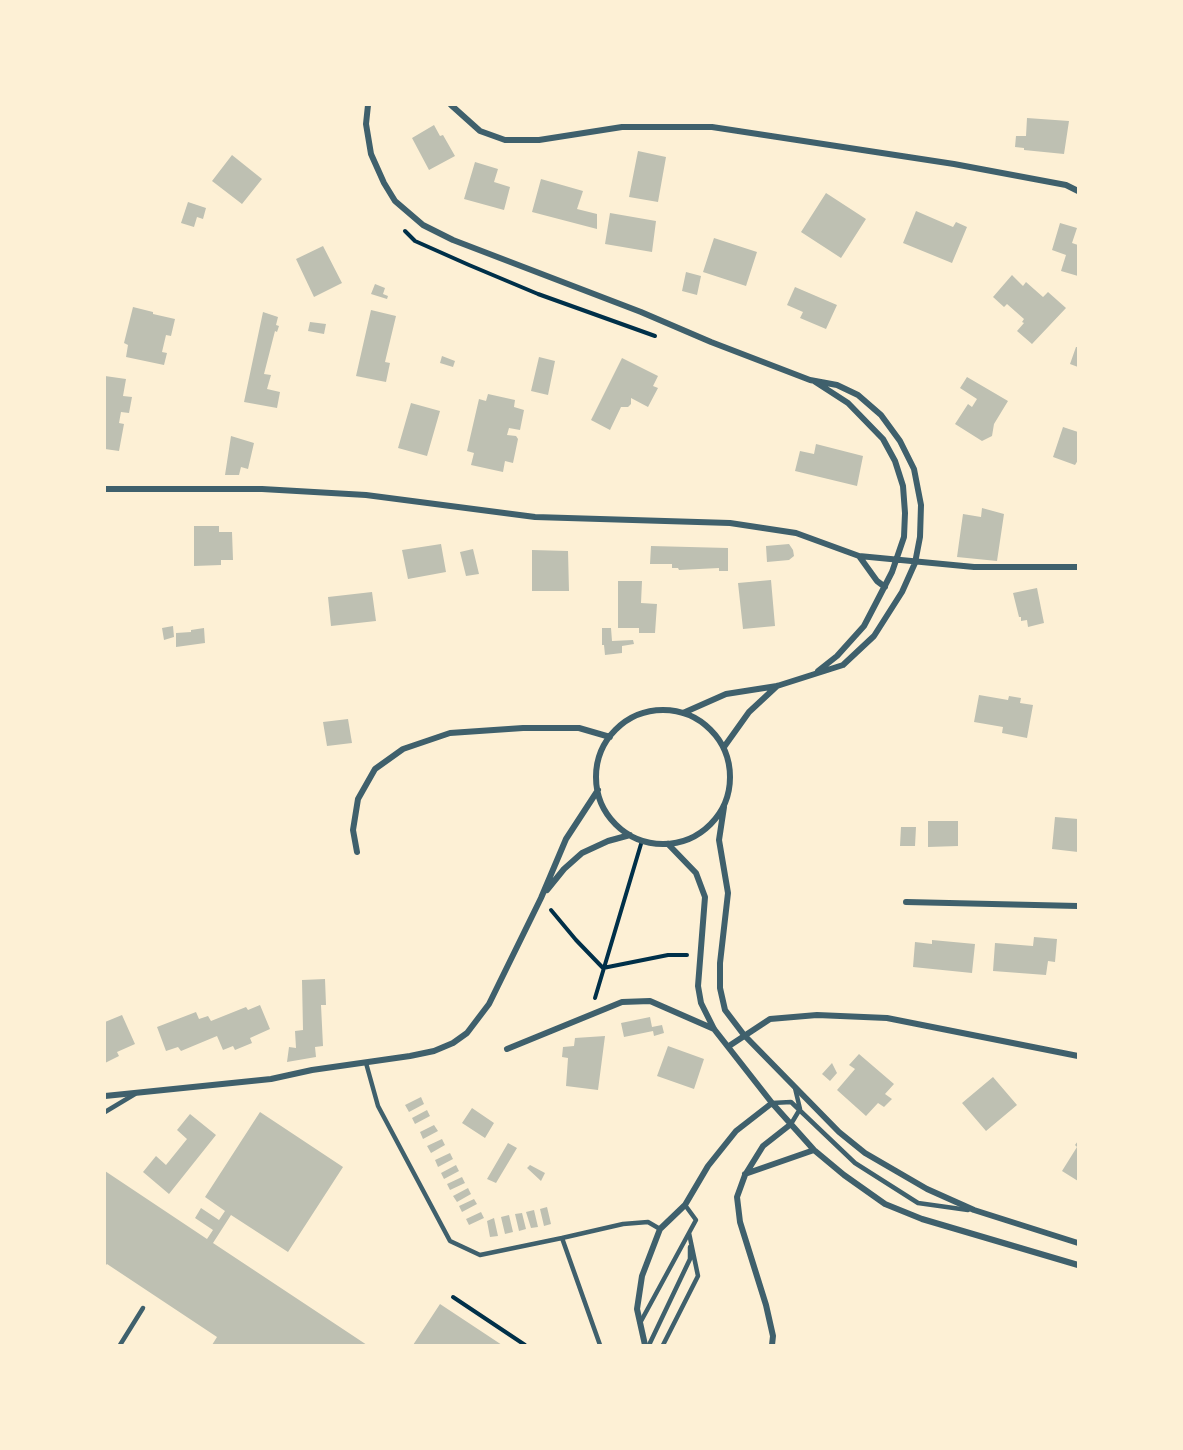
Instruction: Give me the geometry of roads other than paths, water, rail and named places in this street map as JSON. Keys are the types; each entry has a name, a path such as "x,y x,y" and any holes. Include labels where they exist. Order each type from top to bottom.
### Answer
{"street":[{"path":"368,105 366,124 371,154 384,183 395,201 423,225 453,240 810,380 848,403 883,439 895,460 903,486 904,537 885,587 864,626 837,656 812,676"},
{"path":"451,105 480,131 505,140 539,140 622,128 712,127 954,164 1066,185 1078,190"},
{"path":"683,713 726,694 777,686 843,664 874,636 902,592 915,562 920,537 921,505 914,469 900,441 881,415 858,395 837,385 810,380"},
{"path":"105,489 296,491 366,495 535,517 730,523 796,533 859,556 895,561 974,567 1078,567"},
{"path":"859,556 877,581 885,587"},
{"path":"724,747 749,712 777,686"},
{"path":"724,807 710,825 690,838 668,844 642,840 630,835 615,824 604,808 598,790 597,771 601,754 610,737 625,722 644,712 665,710 683,713 700,720 714,732 724,747 730,767 730,787 724,807 719,840 728,893 720,963 720,988 725,1010 744,1035 839,1132 865,1153 927,1189 974,1210 1078,1243"},
{"path":"357,852 353,830 358,799 375,768 403,749 450,733 523,728 579,728 610,737"},
{"path":"105,1096 244,1083 434,1051 453,1043 467,1033 489,1004 541,898 566,839 598,790"},
{"path":"541,898 564,869 582,853 608,841 630,835"},
{"path":"668,844 696,873 705,897 698,986 701,1004 714,1029 772,1103 814,1150 844,1175 894,1208 922,1220 1078,1265"},
{"path":"906,902 1078,906"},
{"path":"507,1049 622,1002 650,1001 714,1029"},
{"path":"729,1046 770,1019 817,1014 875,1018 1078,1056"},
{"path":"647,1345 637,1309 642,1276 660,1229 685,1206 708,1166 736,1131 772,1103"},
{"path":"772,1345 773,1336 766,1305 740,1222 737,1197 745,1174 763,1146 791,1124"},
{"path":"745,1174 814,1150"}],"lane":[{"path":"366,1063 378,1106 450,1241 480,1255 623,1224 648,1222 660,1229"},
{"path":"791,1124 800,1109 795,1087"},
{"path":"105,1112 140,1091"},
{"path":"772,1103 791,1102 855,1163 918,1203 974,1210"},
{"path":"640,1323 696,1220 685,1206"},
{"path":"647,1345 690,1259 689,1233"},
{"path":"663,1345 698,1276 689,1233"},
{"path":"562,1238 600,1345"},
{"path":"120,1345 143,1308"}]}
